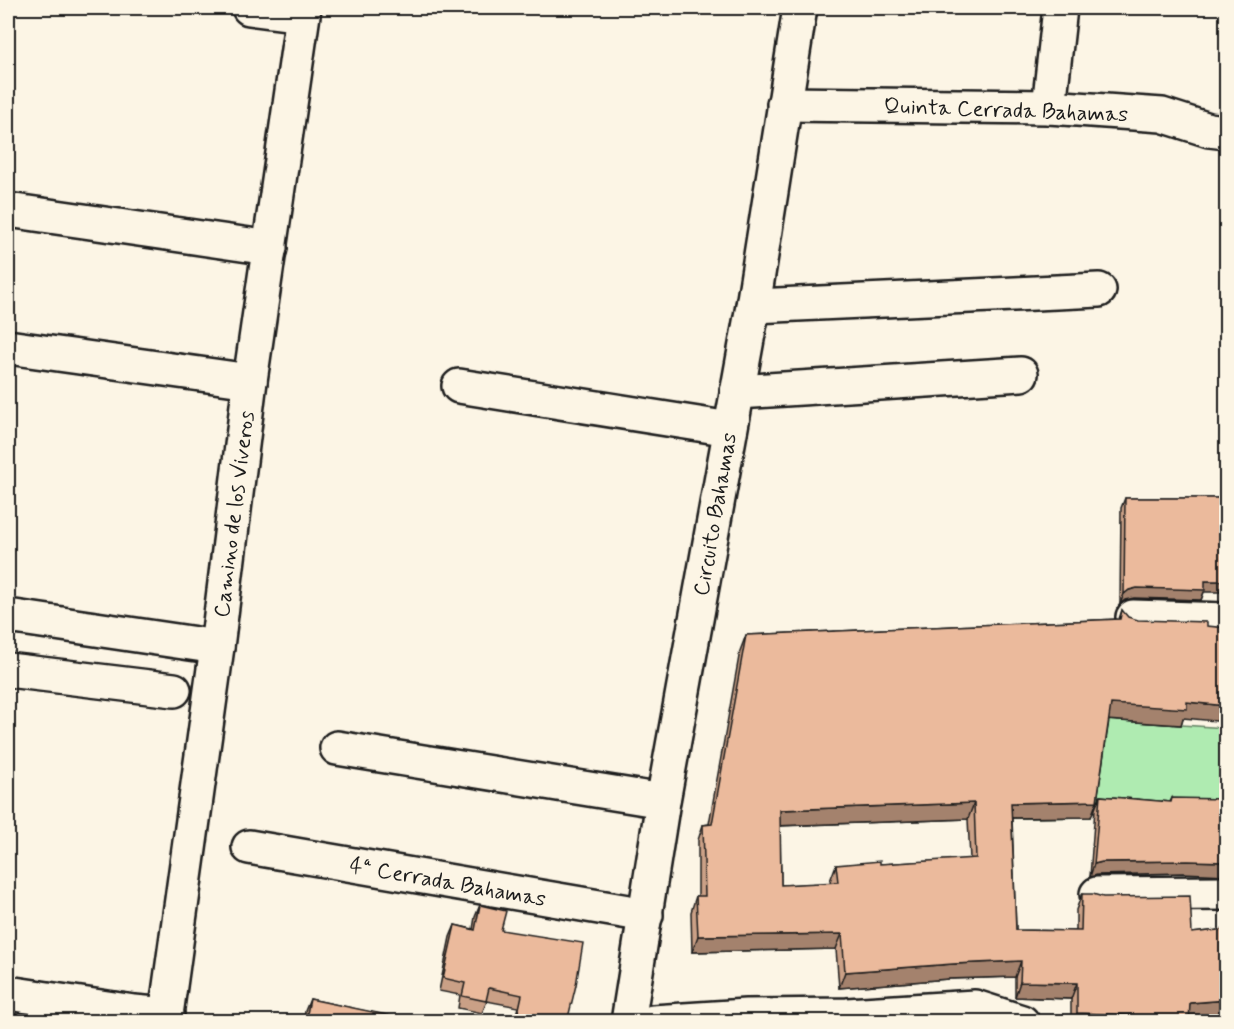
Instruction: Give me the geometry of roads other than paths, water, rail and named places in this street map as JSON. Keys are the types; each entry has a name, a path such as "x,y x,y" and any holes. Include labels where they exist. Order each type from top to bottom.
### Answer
{"street":[{"path":"249,8 303,11"},
{"name":"Circuito Bahamas","path":"628,1022 663,801 753,306 800,8"},
{"path":"1049,107 1060,8"},
{"name":"Camino de los Viveros","path":"166,1018 217,647 250,381 303,11"},
{"name":"Quinta Cerrada Bahamas","path":"784,104 1049,107 1162,115 1209,130 1227,132"},
{"path":"8,210 270,248"},
{"path":"753,306 1099,290"},
{"path":"8,347 250,381"},
{"path":"737,392 1021,374"},
{"path":"459,386 730,429"},
{"path":"8,616 217,647"},
{"path":"1133,617 1227,620"},
{"path":"8,670 174,690"},
{"path":"337,748 663,801"},
{"name":"4ª Cerrada Bahamas","path":"249,847 646,915"},
{"path":"1097,894 1227,893"},
{"path":"8,993 166,1018"},
{"path":"653,1022 746,1016 847,1015 975,1007 1022,1022"}]}
